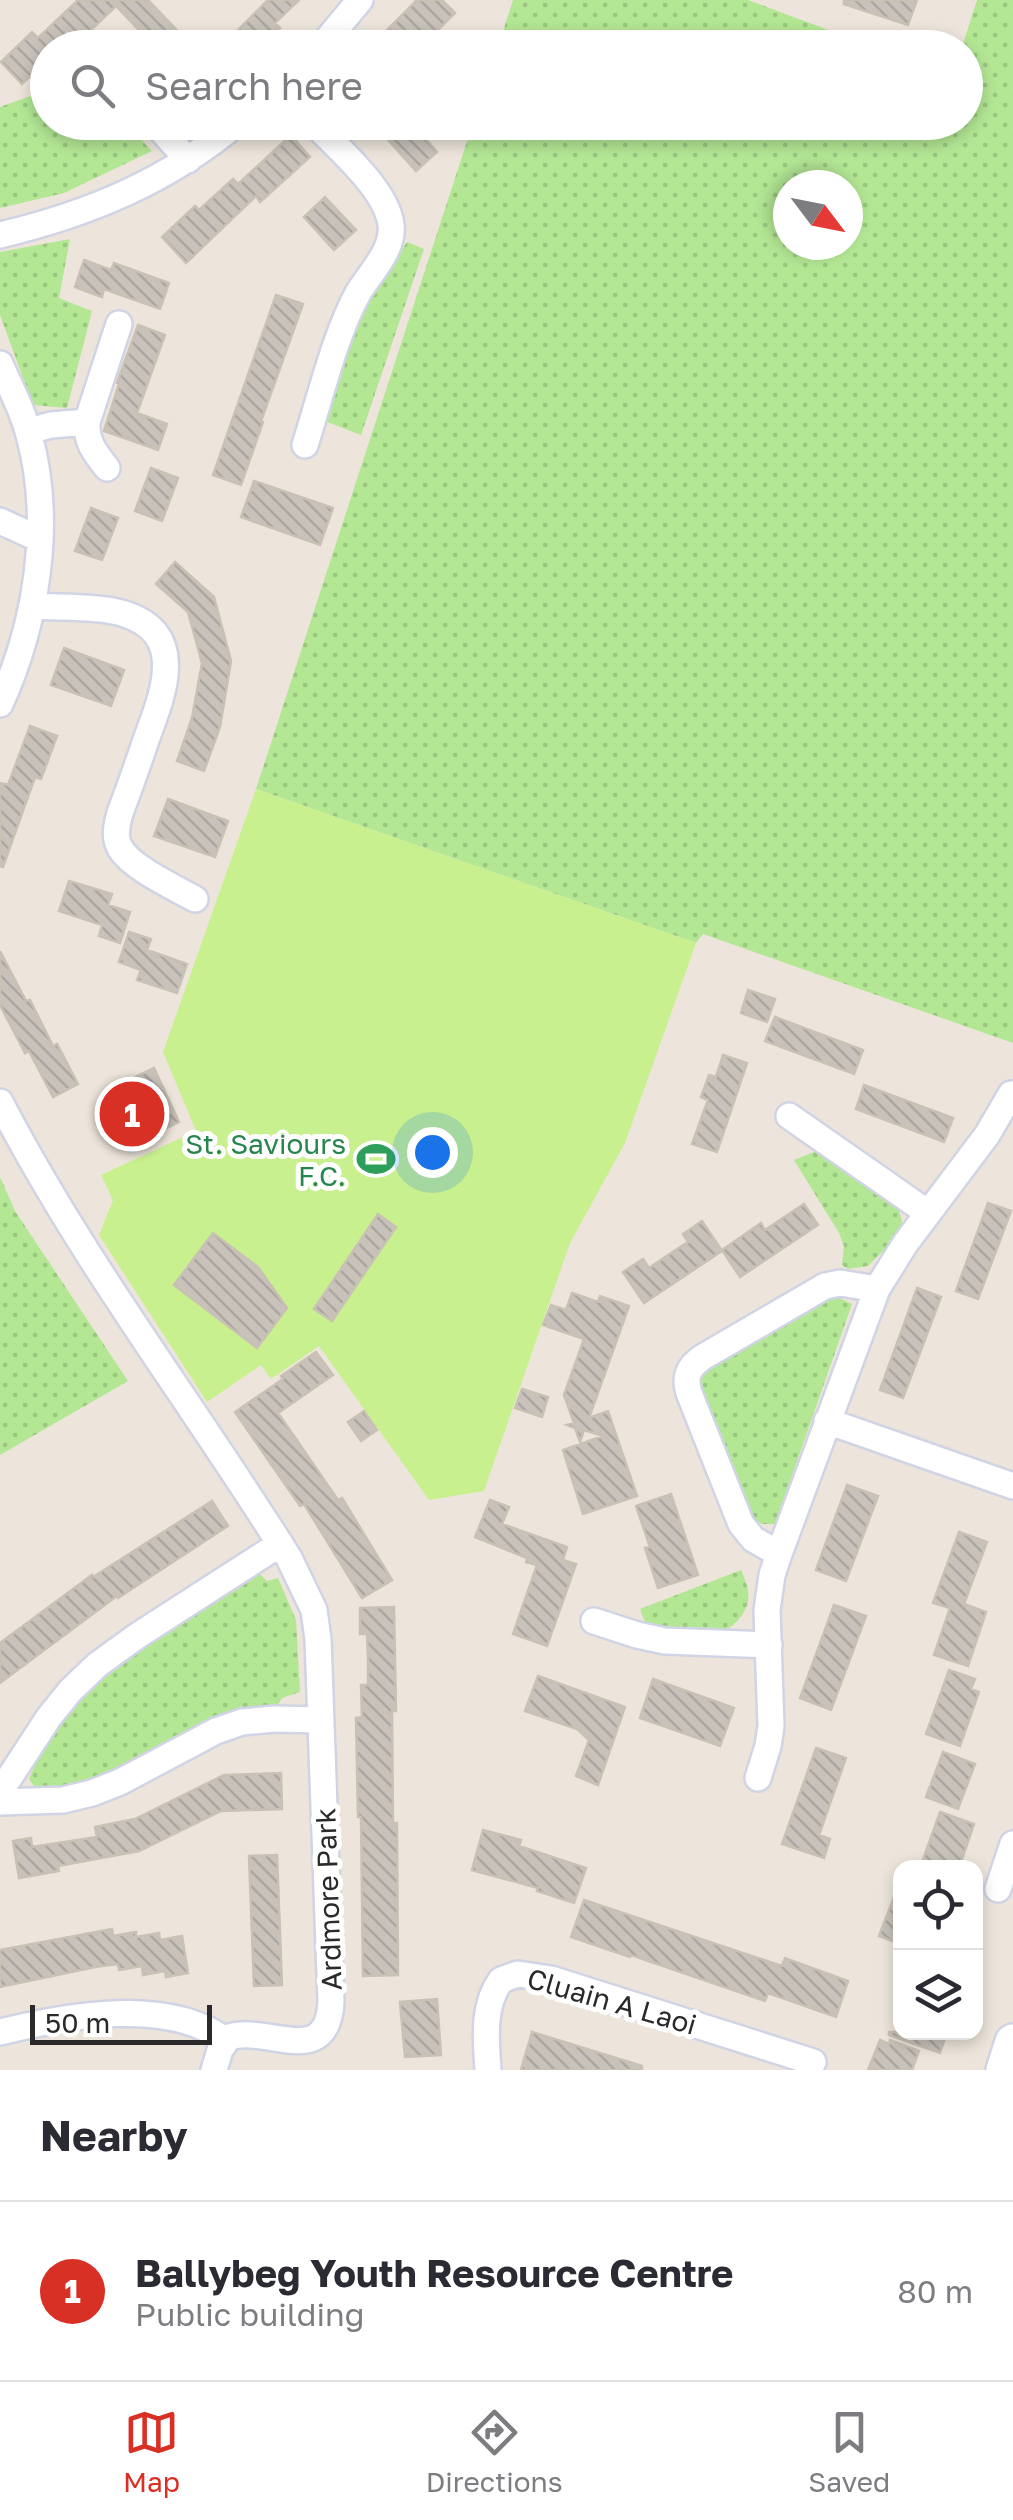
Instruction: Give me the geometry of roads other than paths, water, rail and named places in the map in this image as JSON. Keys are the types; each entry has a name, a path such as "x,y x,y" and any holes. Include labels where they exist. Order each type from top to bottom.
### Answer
{"main road":[{"path":"1004,2070 1013,2042"}],"street":[{"path":"335,30 360,0"},
{"path":"170,140 188,160"},
{"path":"0,234 86,211 143,186 214,140"},
{"path":"305,444 351,306 384,253 392,226 376,190 330,140"},
{"path":"107,468 90,444 86,422 119,324"},
{"path":"0,364 28,432 38,487 39,539 32,606 0,704"},
{"path":"28,432 86,422"},
{"path":"0,521 39,539"},
{"path":"32,606 121,613 141,621 157,636 165,655 166,679 120,813 117,841 122,852 136,864 194,899"},
{"path":"758,1778 771,1726 768,1601 772,1575 827,1420 878,1289 928,1212 988,1134 1011,1094"},
{"name":"Ardmore Park","path":"0,1102 72,1228 280,1544 314,1610 322,1720 331,2002 324,2034 304,2044 239,2035 226,2041 193,2022 128,2015 57,2020 0,2032"},
{"path":"789,1116 928,1212"},
{"path":"779,1554 753,1538 741,1524 689,1393 688,1372 702,1357 824,1286 840,1283 878,1289"},
{"path":"827,1420 1013,1486"},
{"path":"0,1792 49,1718 97,1665 280,1544"},
{"path":"594,1621 664,1641 769,1645"},
{"path":"0,1802 52,1801 92,1793 242,1722 322,1720"},
{"path":"998,1889 1013,1844"},
{"name":"Cluain A Laoi","path":"488,2070 487,2016 492,1996 501,1980 518,1974 551,1979 813,2062"},
{"path":"214,2070 226,2041"}],"place":[{"name":"Ballybeg Youth Resource Centre","path":"132,1114"},
{"name":"St. Saviours F.C.","path":"376,1159"}]}
